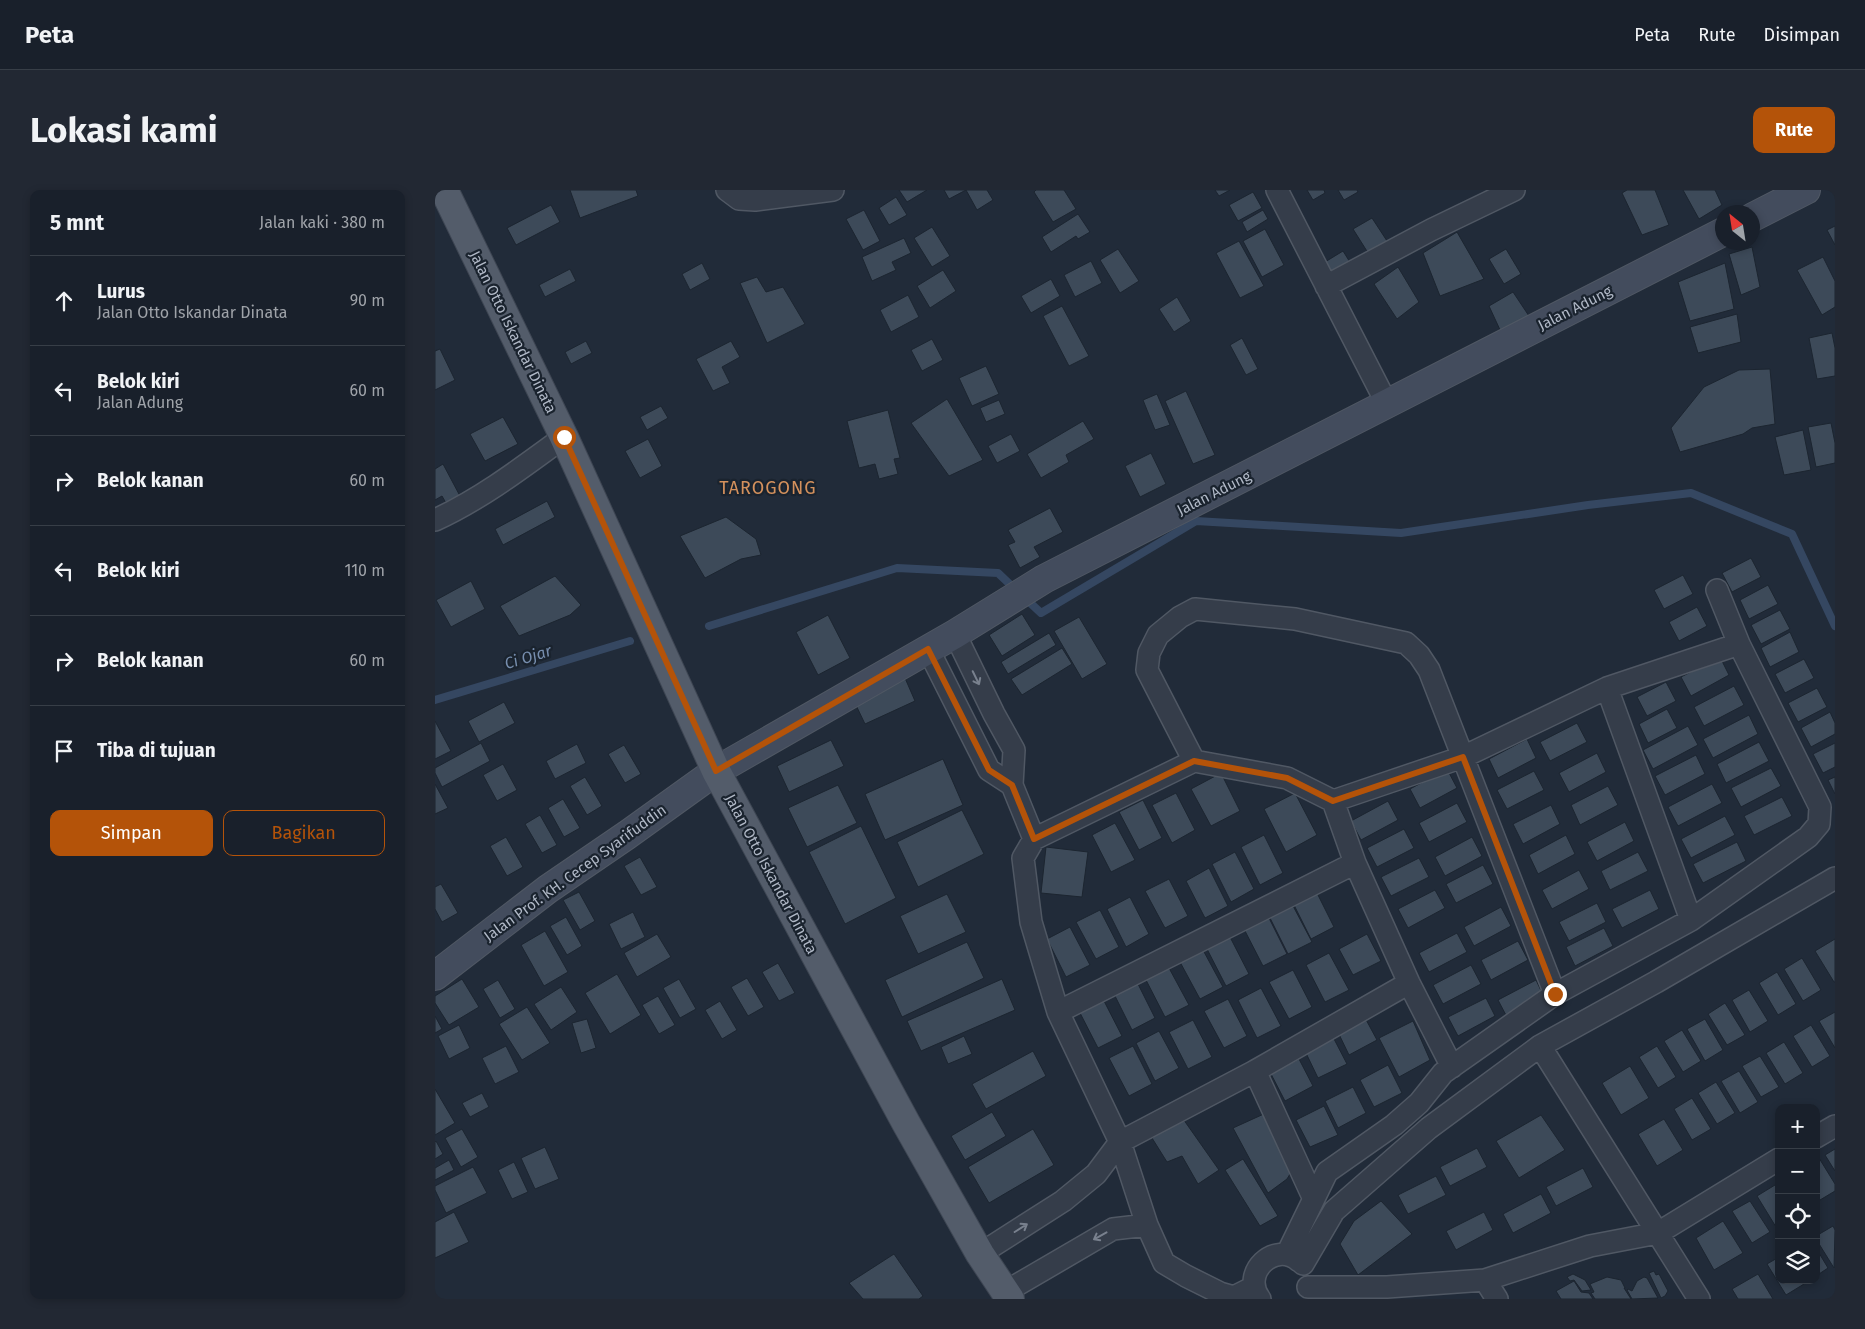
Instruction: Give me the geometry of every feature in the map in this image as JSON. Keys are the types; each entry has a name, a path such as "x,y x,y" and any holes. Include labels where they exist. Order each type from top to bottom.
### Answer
{"main road":[{"name":"Jalan Otto Iskandar Dinata","path":"444,190 564,437 716,771 905,1124 980,1254 1007,1295"},
{"path":"1760,213 1806,190"},
{"name":"Jalan Adung","path":"716,771 955,634 1044,579 1715,236"},
{"name":"Jalan Prof. KH. Cecep Syarifuddin","path":"435,976 548,889 635,830 716,771"}],"street":[{"path":"727,190 739,199 755,200 833,190"},
{"path":"1277,190 1387,404"},
{"path":"1326,286 1431,230 1514,190"},
{"path":"435,520 459,509 523,467 564,437"},
{"path":"1295,1259 1313,1197 1327,1172 1394,1125 1419,1103 1443,1073 1555,994 1691,920 1808,836 1819,824 1820,807 1739,644 1717,590"},
{"path":"1194,761 1147,670 1149,653 1158,635 1179,618 1195,609 1295,619 1406,643 1419,655 1429,670 1555,994"},
{"path":"955,634 994,714 1014,750 1012,785 1034,839"},
{"path":"1333,801 1463,757 1607,688 1739,644"},
{"path":"928,649 989,770 1012,785"},
{"path":"1607,688 1691,920"},
{"path":"1451,1067 1409,983 1355,863 1333,801 1287,778 1194,761 1034,839 1023,858 1031,922 1058,1012 1120,1142 1147,1225 1164,1263 1220,1293 1234,1297 1257,1293 1254,1278 1256,1270 1269,1257 1295,1259 1309,1278 1305,1293 1485,1280 1590,1246 1658,1232 1775,1162"},
{"path":"1058,1012 1355,863"},
{"path":"1295,1259 1334,1211 1429,1128 1540,1046 1656,982 1835,878"},
{"path":"980,1254 1063,1202 1096,1174 1120,1142 1255,1071 1409,983"},
{"path":"1540,1046 1699,1299"},
{"path":"1255,1071 1313,1197"},
{"path":"1820,1135 1835,1126"},
{"path":"1007,1295 1113,1229 1147,1225"},
{"path":"1485,1280 1497,1299"}],"building":[{"path":"570,190 636,190 638,196 580,218"},
{"path":"899,190 927,190 907,202"},
{"path":"944,190 966,190 949,199"},
{"path":"966,190 987,190 993,200 977,210"},
{"path":"1036,190 1064,190 1076,209 1053,222 1034,192"},
{"path":"1215,190 1230,190 1219,196"},
{"path":"1307,190 1324,190 1325,193 1313,200"},
{"path":"1338,190 1357,190 1358,192 1344,200"},
{"path":"1627,190 1655,190 1669,225 1642,235 1622,193"},
{"path":"1683,190 1715,190 1722,205 1715,205 1715,209 1699,219"},
{"path":"1253,192 1262,208 1238,221 1229,205"},
{"path":"896,197 907,215 889,225 879,208"},
{"path":"551,205 560,222 516,245 507,228"},
{"path":"864,210 880,241 863,250 846,219"},
{"path":"1263,210 1268,219 1247,232 1242,222"},
{"path":"1078,214 1090,232 1078,239 1076,236 1051,252 1042,237"},
{"path":"1372,218 1389,244 1370,256 1353,229"},
{"path":"1835,226 1835,245 1827,230"},
{"path":"932,227 950,256 932,267 914,238"},
{"path":"1265,229 1284,265 1262,277 1243,241"},
{"path":"1457,232 1484,279 1440,296 1423,253"},
{"path":"904,238 911,253 892,262 896,270 872,281 862,257"},
{"path":"1239,241 1264,286 1240,298 1216,253"},
{"path":"1118,249 1139,281 1120,293 1100,260"},
{"path":"1506,249 1521,274 1504,284 1489,259"},
{"path":"1742,250 1753,250 1760,287 1741,295 1729,254"},
{"path":"1343,251 1353,267 1334,278 1325,262"},
{"path":"1823,257 1835,281 1835,307 1822,315 1797,270"},
{"path":"1091,261 1102,283 1075,297 1064,275"},
{"path":"702,263 710,279 690,290 682,274"},
{"path":"1725,263 1734,309 1690,321 1678,282"},
{"path":"1398,267 1419,302 1397,319 1374,284"},
{"path":"570,269 576,281 545,297 539,285"},
{"path":"943,270 956,291 930,308 917,286"},
{"path":"757,277 766,292 783,287 805,324 767,343 740,283"},
{"path":"1051,279 1060,296 1031,313 1021,296"},
{"path":"1513,292 1529,316 1501,332 1489,306"},
{"path":"908,295 919,317 891,332 880,310"},
{"path":"1177,297 1191,321 1174,332 1159,309"},
{"path":"1062,306 1089,356 1069,366 1043,316"},
{"path":"1737,314 1741,342 1698,353 1690,327"},
{"path":"1832,333 1835,348 1835,376 1817,379 1809,338"},
{"path":"1242,338 1258,369 1246,375 1230,345"},
{"path":"932,339 943,360 922,371 911,350"},
{"path":"586,341 592,353 571,364 565,352"},
{"path":"731,341 740,357 722,367 730,383 713,391 696,359"},
{"path":"440,349 455,380 435,390 435,351"},
{"path":"986,366 999,394 972,406 959,378"},
{"path":"1770,369 1775,424 1752,428 1743,434 1680,452 1671,428 1704,387 1739,370"},
{"path":"1186,391 1215,455 1193,464 1165,401"},
{"path":"1157,394 1170,425 1155,430 1143,400"},
{"path":"947,399 983,460 949,476 911,423"},
{"path":"999,400 1005,414 986,422 980,408"},
{"path":"661,406 668,418 647,430 640,417"},
{"path":"888,410 900,458 894,459 898,474 879,479 875,464 859,468 847,421"},
{"path":"503,417 518,444 485,461 470,434"},
{"path":"1083,421 1094,439 1066,455 1069,462 1041,478 1027,454"},
{"path":"1831,423 1835,443 1835,463 1816,467 1808,427"},
{"path":"1803,430 1811,470 1784,475 1775,437"},
{"path":"1011,434 1020,451 997,463 988,446"},
{"path":"648,439 662,466 640,478 625,451"},
{"path":"1151,453 1166,484 1140,497 1125,466"},
{"path":"443,464 460,496 446,503 442,496 435,500 435,469"},
{"path":"547,501 555,517 503,545 495,529"},
{"path":"1050,508 1063,532 1034,547 1040,557 1020,568 1008,545 1015,542 1008,530"},
{"path":"726,517 756,539 761,555 741,559 705,578 680,536"},
{"path":"1751,558 1761,577 1732,592 1722,573"},
{"path":"1683,575 1693,594 1664,609 1654,590"},
{"path":"555,576 581,605 570,615 519,636 500,606"},
{"path":"471,581 485,609 451,627 436,600"},
{"path":"1768,585 1778,604 1749,619 1740,600"},
{"path":"1697,607 1707,626 1679,641 1669,622"},
{"path":"1780,610 1790,629 1761,644 1751,625"},
{"path":"1022,614 1035,635 1002,656 989,635"},
{"path":"828,615 850,658 818,675 796,632"},
{"path":"1079,617 1107,664 1082,679 1054,631"},
{"path":"1790,632 1799,652 1770,667 1761,648"},
{"path":"1049,633 1056,645 1008,674 1001,662"},
{"path":"1062,648 1072,664 1022,695 1011,679"},
{"path":"1720,657 1729,675 1691,696 1681,677"},
{"path":"1804,659 1814,678 1785,693 1775,674"},
{"path":"905,678 915,701 865,724 854,701"},
{"path":"1666,682 1676,701 1647,716 1637,697"},
{"path":"1734,686 1744,705 1704,726 1694,707"},
{"path":"1817,688 1827,707 1798,722 1788,703"},
{"path":"504,702 515,723 479,742 468,721"},
{"path":"1667,709 1677,728 1648,743 1639,724"},
{"path":"1830,712 1835,723 1835,734 1811,747 1801,728"},
{"path":"1749,715 1758,734 1713,758 1703,739"},
{"path":"435,721 451,751 435,759"},
{"path":"1577,723 1587,742 1550,761 1540,742"},
{"path":"1688,726 1698,745 1653,769 1643,750"},
{"path":"1527,739 1536,758 1498,778 1489,759"},
{"path":"831,740 844,766 789,792 777,766"},
{"path":"1759,742 1769,761 1726,783 1717,764"},
{"path":"481,743 490,761 442,787 435,773 435,768"},
{"path":"1835,743 1835,767 1823,773 1813,754"},
{"path":"577,744 586,763 555,779 546,761"},
{"path":"624,745 641,774 625,783 608,754"},
{"path":"1597,753 1606,772 1569,792 1559,773"},
{"path":"1696,755 1705,774 1665,795 1655,776"},
{"path":"943,759 963,805 885,840 865,794"},
{"path":"503,764 517,790 497,801 483,775"},
{"path":"1771,768 1781,786 1741,807 1731,788"},
{"path":"1447,769 1457,788 1420,808 1410,789"},
{"path":"1534,771 1544,790 1507,809 1497,790"},
{"path":"1221,773 1240,811 1211,826 1191,789"},
{"path":"585,777 602,806 587,815 570,786"},
{"path":"1835,777 1835,794 1828,780"},
{"path":"435,784 448,808 435,814"},
{"path":"1712,784 1722,803 1678,826 1668,807"},
{"path":"838,785 857,823 807,847 788,808"},
{"path":"1608,786 1618,805 1580,825 1571,805"},
{"path":"1176,793 1195,830 1172,843 1152,805"},
{"path":"1295,793 1317,835 1286,852 1264,809"},
{"path":"1782,797 1792,816 1754,835 1744,816"},
{"path":"563,799 580,828 564,837 548,808"},
{"path":"1143,800 1162,838 1139,850 1119,812"},
{"path":"1388,801 1398,820 1361,840 1351,821"},
{"path":"1457,803 1467,822 1429,842 1419,823"},
{"path":"1551,805 1560,824 1523,844 1513,824"},
{"path":"962,810 984,854 918,887 897,842"},
{"path":"540,815 557,845 542,853 525,824"},
{"path":"1725,816 1735,835 1691,858 1681,839"},
{"path":"1625,822 1634,841 1597,861 1587,842"},
{"path":"1115,823 1135,860 1111,872 1092,835"},
{"path":"861,826 896,898 845,924 809,852"},
{"path":"1404,829 1414,848 1377,867 1367,848"},
{"path":"1264,835 1283,873 1260,885 1241,847"},
{"path":"1566,835 1575,854 1538,874 1529,855"},
{"path":"506,837 523,867 507,876 490,846"},
{"path":"1472,837 1482,856 1445,876 1435,857"},
{"path":"1737,842 1746,861 1703,883 1693,864"},
{"path":"1046,847 1088,852 1082,897 1041,893"},
{"path":"1235,852 1254,889 1231,902 1212,864"},
{"path":"1638,852 1648,871 1610,890 1601,871"},
{"path":"640,857 657,887 641,895 624,866"},
{"path":"1419,858 1429,877 1391,896 1381,877"},
{"path":"1483,865 1493,884 1456,903 1446,884"},
{"path":"1209,868 1228,906 1205,918 1186,881"},
{"path":"1579,870 1589,889 1552,909 1542,890"},
{"path":"1169,879 1188,916 1165,928 1145,891"},
{"path":"441,884 458,913 442,922 435,909 435,887"},
{"path":"1315,889 1334,927 1311,939 1292,901"},
{"path":"1435,890 1445,908 1408,928 1398,909"},
{"path":"1650,890 1659,909 1622,928 1612,909"},
{"path":"579,892 595,921 580,930 563,900"},
{"path":"947,894 966,932 918,954 900,916"},
{"path":"1130,897 1149,934 1126,947 1107,909"},
{"path":"1597,903 1606,922 1569,941 1559,922"},
{"path":"1292,904 1312,942 1288,954 1269,916"},
{"path":"1501,907 1511,926 1474,946 1464,927"},
{"path":"1100,910 1119,947 1096,959 1076,922"},
{"path":"633,912 645,937 621,949 609,924"},
{"path":"1268,916 1287,954 1263,966 1244,929"},
{"path":"566,917 582,946 567,955 550,926"},
{"path":"1070,927 1090,965 1066,977 1047,939"},
{"path":"1604,928 1613,946 1575,966 1566,947"},
{"path":"545,931 568,972 544,986 521,945"},
{"path":"1457,933 1467,952 1429,972 1419,953"},
{"path":"657,934 671,957 637,977 624,953"},
{"path":"1367,934 1381,961 1353,975 1339,949"},
{"path":"1230,937 1249,974 1226,986 1207,949"},
{"path":"1835,939 1835,982 1834,982 1815,951"},
{"path":"1518,941 1528,960 1491,980 1481,960"},
{"path":"967,942 984,978 902,1017 885,980"},
{"path":"1203,950 1223,987 1200,999 1180,962"},
{"path":"1329,953 1349,990 1325,1002 1306,965"},
{"path":"1802,958 1821,990 1803,1001 1784,969"},
{"path":"778,963 795,993 779,1001 762,972"},
{"path":"1471,965 1481,984 1443,1004 1433,985"},
{"path":"1169,968 1189,1005 1165,1017 1146,980"},
{"path":"1293,970 1312,1007 1289,1019 1269,982"},
{"path":"1777,972 1796,1004 1778,1015 1759,983"},
{"path":"617,974 641,1015 610,1034 585,993"},
{"path":"747,978 764,1007 748,1016 731,987"},
{"path":"462,979 479,1007 449,1025 435,1003 435,996"},
{"path":"679,979 696,1009 680,1018 663,988"},
{"path":"1002,979 1015,1010 921,1051 907,1021"},
{"path":"498,980 515,1009 500,1018 483,989"},
{"path":"1136,980 1155,1018 1132,1030 1113,992"},
{"path":"1536,980 1545,999 1508,1019 1498,1000"},
{"path":"561,987 577,1012 551,1030 534,1004"},
{"path":"1261,988 1281,1026 1257,1038 1238,1000"},
{"path":"1749,990 1768,1021 1750,1032 1732,1000"},
{"path":"658,996 675,1025 659,1034 642,1005"},
{"path":"1486,998 1495,1016 1458,1036 1448,1017"},
{"path":"1103,999 1122,1036 1098,1048 1079,1011"},
{"path":"1228,999 1247,1036 1224,1048 1204,1011"},
{"path":"720,1001 737,1030 722,1039 705,1010"},
{"path":"1725,1003 1745,1035 1727,1045 1708,1014"},
{"path":"527,1007 550,1043 522,1060 499,1024"},
{"path":"1835,1012 1835,1048 1819,1021"},
{"path":"1363,1014 1377,1040 1349,1055 1336,1028"},
{"path":"435,1016 442,1029 435,1033"},
{"path":"587,1019 596,1048 581,1053 572,1023"},
{"path":"1705,1019 1723,1050 1705,1061 1687,1029"},
{"path":"1193,1020 1212,1057 1188,1069 1169,1032"},
{"path":"1413,1021 1430,1060 1399,1077 1379,1038"},
{"path":"459,1025 470,1048 449,1059 438,1036"},
{"path":"1811,1025 1830,1056 1812,1067 1793,1036"},
{"path":"1682,1030 1701,1061 1683,1072 1664,1041"},
{"path":"1159,1031 1179,1068 1155,1081 1136,1043"},
{"path":"964,1036 972,1054 948,1064 941,1047"},
{"path":"1333,1037 1347,1064 1318,1078 1305,1051"},
{"path":"1784,1042 1803,1073 1785,1084 1766,1053"},
{"path":"506,1046 519,1072 495,1084 482,1058"},
{"path":"1133,1046 1152,1084 1129,1096 1109,1058"},
{"path":"1657,1046 1676,1077 1658,1088 1639,1057"},
{"path":"1033,1051 1046,1076 986,1109 972,1084"},
{"path":"1760,1056 1779,1087 1761,1097 1742,1066"},
{"path":"1299,1059 1313,1086 1285,1101 1271,1074"},
{"path":"1388,1065 1402,1093 1374,1107 1360,1080"},
{"path":"1630,1066 1649,1098 1621,1115 1602,1083"},
{"path":"1739,1071 1758,1102 1740,1113 1721,1081"},
{"path":"1716,1082 1735,1113 1717,1124 1698,1093"},
{"path":"1353,1087 1366,1113 1338,1128 1325,1101"},
{"path":"435,1089 455,1123 435,1135"},
{"path":"482,1093 489,1107 470,1117 462,1103"},
{"path":"1692,1098 1711,1129 1692,1140 1674,1109"},
{"path":"1174,1106 1219,1170 1198,1184 1182,1156 1167,1162 1152,1138 1169,1126"},
{"path":"1324,1106 1338,1135 1310,1147 1296,1120"},
{"path":"992,1112 1006,1136 965,1160 951,1136"},
{"path":"1266,1113 1293,1169 1287,1179 1268,1193 1233,1128"},
{"path":"1541,1115 1565,1150 1519,1178 1496,1141"},
{"path":"1664,1119 1683,1150 1657,1166 1638,1134"},
{"path":"462,1129 478,1157 461,1167 445,1138"},
{"path":"1033,1129 1054,1165 989,1203 968,1167"},
{"path":"435,1142 443,1154 435,1159"},
{"path":"545,1147 559,1179 535,1189 521,1158"},
{"path":"1477,1148 1487,1167 1450,1186 1440,1167"},
{"path":"1835,1149 1835,1171 1825,1155"},
{"path":"1243,1159 1278,1216 1260,1226 1225,1170"},
{"path":"449,1160 454,1170 435,1180 435,1168"},
{"path":"1820,1160 1835,1184 1835,1191 1820,1200"},
{"path":"514,1162 528,1192 512,1199 498,1170"},
{"path":"473,1167 487,1193 446,1213 435,1190 435,1186"},
{"path":"1583,1168 1593,1187 1556,1206 1546,1187"},
{"path":"1436,1176 1446,1195 1408,1214 1398,1195"},
{"path":"1775,1185 1775,1225 1757,1196"},
{"path":"1541,1194 1551,1213 1513,1233 1503,1214"},
{"path":"1381,1201 1412,1234 1358,1275 1340,1244 1354,1221"},
{"path":"1750,1201 1770,1232 1752,1243 1732,1211"},
{"path":"454,1212 469,1242 435,1258 435,1222"},
{"path":"1484,1212 1493,1230 1456,1250 1446,1231"},
{"path":"1723,1221 1743,1253 1714,1270 1696,1238"},
{"path":"1833,1226 1835,1230 1834,1268 1820,1245 1820,1234"},
{"path":"894,1254 923,1296 919,1299 863,1299 849,1283"},
{"path":"1820,1255 1828,1268 1820,1273"},
{"path":"1775,1259 1775,1277 1767,1264"},
{"path":"1654,1271 1656,1275 1659,1274 1668,1291 1661,1298 1649,1273"},
{"path":"1573,1274 1585,1280 1591,1290 1582,1291 1574,1280 1570,1281 1567,1277"},
{"path":"1758,1274 1773,1299 1738,1299 1732,1289"},
{"path":"1607,1277 1621,1280 1631,1299 1595,1299 1591,1293 1594,1292 1590,1284"},
{"path":"1644,1277 1647,1278 1658,1298 1632,1299 1627,1290 1632,1291 1637,1281"},
{"path":"1574,1281 1581,1292 1589,1293 1593,1299 1561,1299 1556,1291"},
{"path":"1779,1284 1804,1284 1786,1295"}],"waterway":[{"path":"1025,598 1041,613 1196,521 1401,533 1588,505 1691,493 1792,534 1835,626"},
{"path":"709,626 897,568 998,573 1016,590"},
{"name":"Ci Ojar","path":"435,700 630,641"}],"district":[{"name":"TAROGONG","path":"768,488"}],"route":[{"path":"564,437 716,771 928,649 989,770 1012,785 1034,839 1194,761 1287,778 1333,801 1463,757 1555,994"}]}
